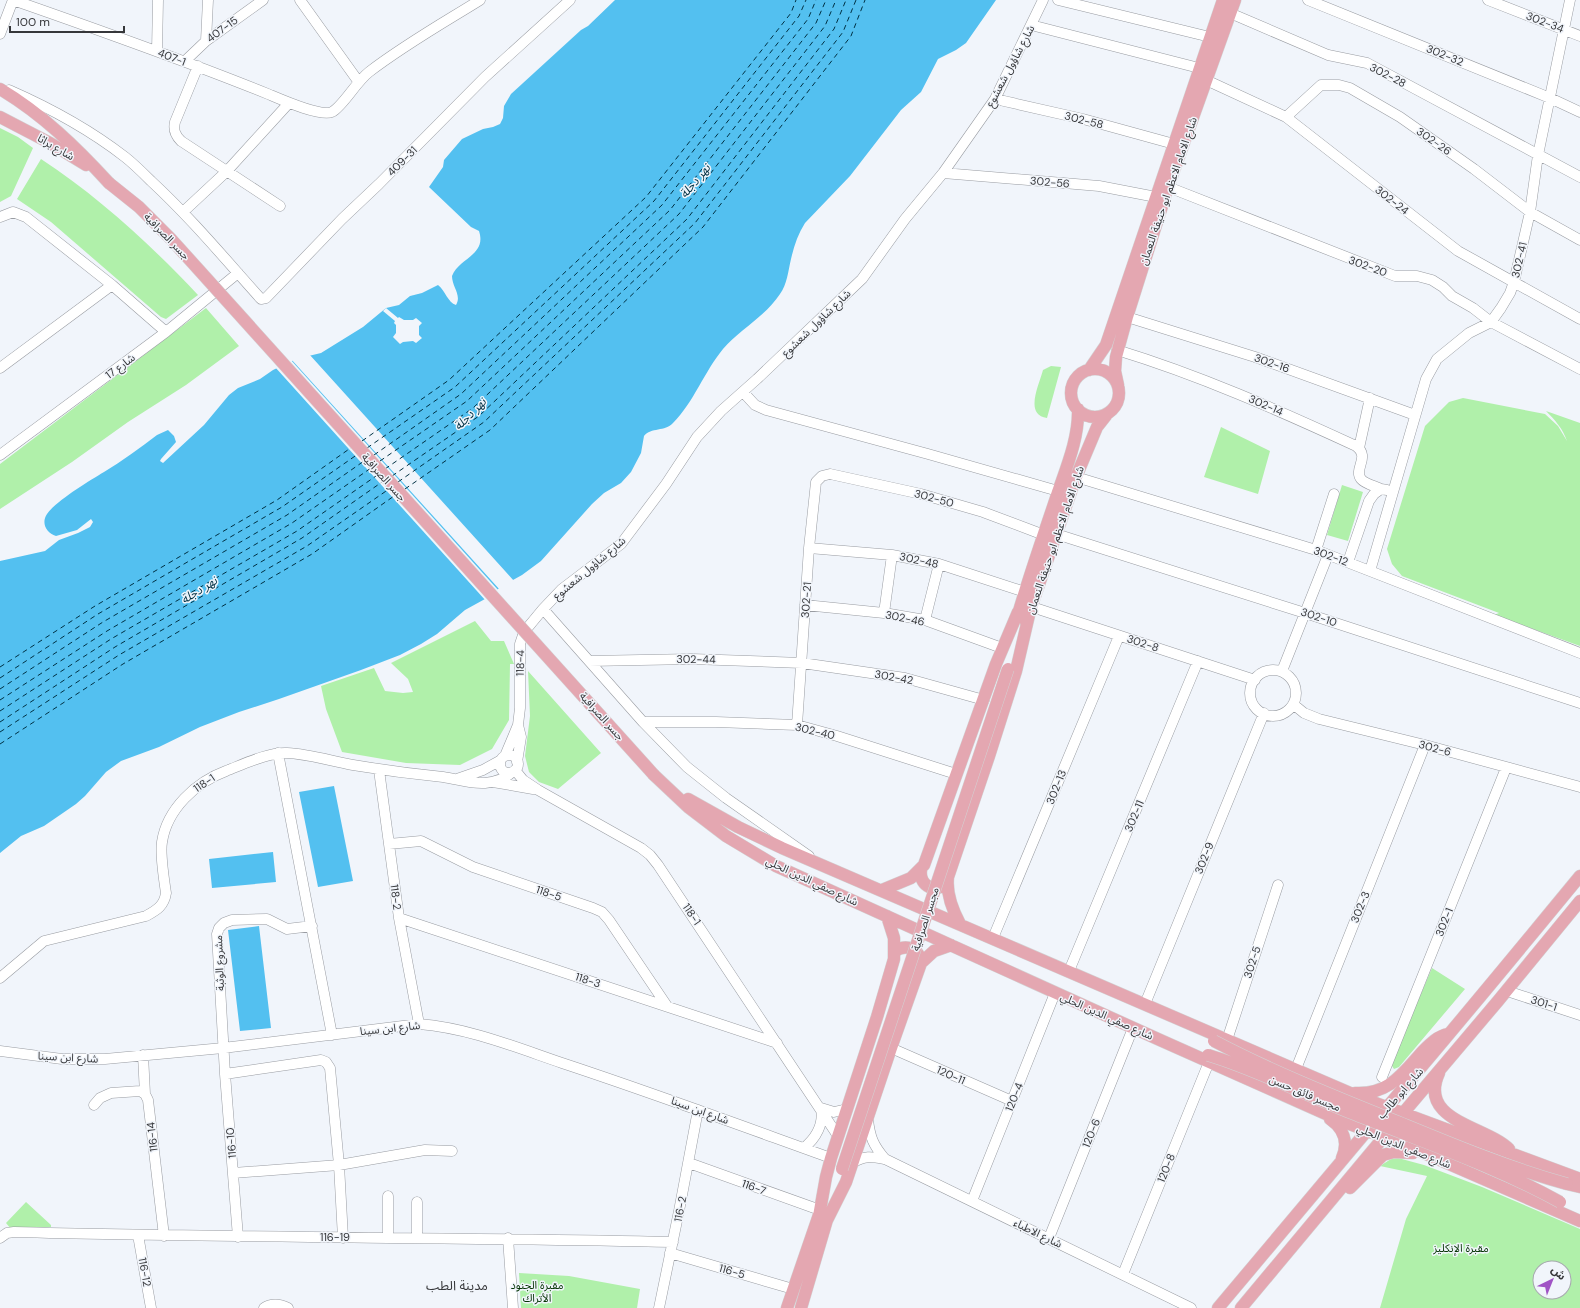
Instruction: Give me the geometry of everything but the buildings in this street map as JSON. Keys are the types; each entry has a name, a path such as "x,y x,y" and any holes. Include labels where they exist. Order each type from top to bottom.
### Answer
{"main road":[{"name":"شارع الامام الاعظم ابو حنيفة النعمان","path":"1089,370 1106,345 1222,0"},
{"name":"شارع الامام الاعظم ابو حنيفة النعمان","path":"1118,385 1115,371 1117,350 1127,317 1168,188 1235,0"},
{"path":"0,88 22,102 53,127 109,182"},
{"name":"شارع براثا","path":"0,116 50,143 78,160 109,182"},
{"name":"جسر الصرافية","path":"109,182 138,207 171,239 654,775"},
{"path":"1089,370 1103,370 1109,373 1118,385 1118,401 1114,408 1108,413 1100,416 1085,414 1078,409 1074,403 1072,388 1075,380 1080,374 1089,370"},
{"name":"شارع الامام الاعظم ابو حنيفة النعمان","path":"1005,668 1027,611 1050,534 1058,491 1077,430 1079,420 1078,409"},
{"name":"شارع الامام الاعظم ابو حنيفة النعمان","path":"1027,611 1025,592 1091,440 1097,428 1108,413"},
{"path":"882,890 911,878 921,870 927,859 1002,648 1027,611"},
{"path":"960,924 951,904 947,882 949,871 989,756 1016,671 1027,611"},
{"name":"مجسر الصرافية","path":"837,1165 1005,668"},
{"name":"شارع صفي الدين الحلي","path":"654,775 695,803 738,827 782,848 1352,1094 1580,1179"},
{"name":"شارع صفي الدين الحلي","path":"654,775 688,807 726,836 776,866 1160,1040"},
{"path":"921,870 922,881 931,888 938,888 947,882"},
{"name":"شارع ابو طالب","path":"1218,1308 1340,1162 1452,1033 1580,876"},
{"name":"شارع ابو طالب","path":"1241,1308 1580,902"},
{"path":"801,1308 822,1215 837,1165 838,1136 877,1017 894,959 892,930 887,916"},
{"path":"787,1308 822,1215 846,1182 921,964 934,950 951,945"},
{"path":"894,952 901,948 912,948 918,953 921,964"},
{"name":"مجسر فائق حسن","path":"1171,1015 1214,1041 1252,1060 1337,1098 1477,1154 1580,1187"},
{"path":"1352,1094 1372,1092 1387,1087 1398,1078 1432,1042 1440,1036 1452,1033"},
{"name":"مجسر فائق حسن","path":"1160,1040 1209,1058 1248,1068 1334,1106 1474,1162 1560,1202 1580,1213"},
{"name":"شارع صفي الدين الحلي","path":"1209,1058 1344,1122 1384,1137 1580,1221"},
{"path":"1442,1068 1437,1079 1435,1092 1438,1104 1442,1110 1452,1118 1496,1139 1514,1155"},
{"path":"1344,1122 1352,1122 1361,1114 1362,1106 1352,1094"},
{"path":"1317,1110 1342,1130 1345,1143 1344,1156 1340,1162"},
{"path":"1410,1148 1405,1137 1407,1129 1416,1122 1424,1122"},
{"path":"1330,1202 1347,1191 1378,1160 1388,1153 1400,1152 1426,1155"}],"street":[{"path":"0,34 13,0"},
{"name":"407-1","path":"13,0 185,61 289,103 322,113 331,112 338,106 358,81"},
{"path":"157,51 158,0"},
{"path":"206,41 208,0"},
{"name":"407-15","path":"185,61 206,41 263,0"},
{"path":"300,0 358,81 368,72 405,46 480,0"},
{"name":"409-31","path":"238,272 261,299 270,296 342,219 486,77 570,0"},
{"name":"شارع شاؤول شعشوع","path":"543,609 562,588 621,544 666,484 697,437 721,411 862,279 904,220 943,173 994,99 1043,0"},
{"path":"1058,0 1210,37"},
{"name":"302-32","path":"1308,0 1550,98 1580,112"},
{"name":"302-34","path":"1488,0 1580,36"},
{"name":"302-41","path":"1370,571 1426,379 1437,359 1469,333 1491,322 1510,293 1514,282 1530,212 1538,155 1570,0"},
{"name":"302-28","path":"1230,13 1328,55 1367,63 1580,177"},
{"path":"1031,26 1200,68"},
{"path":"198,66 175,122 174,129 176,137 280,206"},
{"name":"302-24","path":"1206,80 1286,117 1458,251 1580,319"},
{"name":"302-26","path":"1286,117 1321,85 1339,85 1350,88 1400,117 1474,169 1530,212 1580,240"},
{"path":"0,88 42,105 96,136 126,158 183,212 238,272"},
{"name":"302-58","path":"994,99 1084,119 1174,144"},
{"path":"183,212 227,171 289,103"},
{"name":"302-56","path":"943,173 1099,186 1156,197"},
{"name":"302-20","path":"1168,188 1395,276 1417,276 1432,280 1452,296 1473,308 1491,322 1580,369"},
{"path":"0,217 13,212 26,217 112,285 166,332"},
{"name":"شارع 17","path":"0,455 166,332 238,272"},
{"path":"0,368 112,285"},
{"name":"302-16","path":"1127,317 1255,357 1415,415"},
{"name":"302-14","path":"1117,350 1159,363 1258,402 1305,422 1359,448"},
{"path":"743,392 755,405 766,410 1058,491"},
{"path":"1370,398 1359,448 1363,455 1359,473 1360,478 1364,481 1381,489"},
{"name":"302-50","path":"822,476 830,474 922,494 1050,534"},
{"name":"302-21","path":"797,725 809,548 816,482 822,476"},
{"name":"302-12","path":"1076,476 1316,550 1580,653"},
{"path":"1348,562 1367,505 1374,494 1381,489 1394,487"},
{"path":"1316,550 1334,494"},
{"name":"302-10","path":"1050,534 1305,613 1580,703"},
{"name":"302-48","path":"809,548 892,554 939,564 1025,592"},
{"path":"884,613 892,554"},
{"path":"1282,671 1328,555"},
{"path":"925,620 939,564"},
{"name":"302-46","path":"805,605 884,613 925,620 1002,648"},
{"path":"543,609 643,722 687,767 726,798 822,865"},
{"name":"118-4","path":"503,758 518,725 520,708 521,641 524,632 543,609"},
{"name":"302-8","path":"1027,611 1119,636 1255,680"},
{"name":"302-13","path":"993,938 1119,636"},
{"name":"302-44","path":"589,660 692,659 802,663"},
{"name":"302-11","path":"1069,971 1198,661"},
{"name":"302-42","path":"802,663 905,678 984,700"},
{"path":"1274,670 1282,671 1288,675 1296,689 1296,696 1293,704 1284,713 1277,715 1264,713 1258,709 1253,702 1251,687 1260,674 1274,670"},
{"name":"302-6","path":"1293,704 1304,713 1319,719 1425,745 1580,788"},
{"name":"302-9","path":"1144,1004 1264,713"},
{"name":"302-40","path":"643,722 716,722 797,725 837,736 956,774"},
{"name":"118-4","path":"515,768 521,737 518,725"},
{"name":"302-3","path":"1296,1069 1425,745"},
{"path":"278,753 332,1035"},
{"name":"118-1","path":"0,978 44,942 146,916 156,911 161,906 166,893 162,843 165,828 187,795 203,782 217,774 278,753 287,753 379,770 456,779 471,783 491,782 506,777 515,768 523,780 538,790 641,848 650,855 821,1108 838,1136"},
{"path":"456,779 483,770 503,758 511,755 515,768 503,771 500,766 503,758"},
{"name":"302-1","path":"1382,1077 1506,768"},
{"name":"118-2","path":"379,770 399,918 420,1024"},
{"path":"491,782 538,790"},
{"name":"118-5","path":"389,844 421,841 474,867 602,912 609,920 667,1006"},
{"name":"302-5","path":"1227,1040 1278,885"},
{"name":"118-3","path":"399,918 777,1043"},
{"name":"مشروع الوثبة","path":"223,1048 217,934 219,928 224,923 232,920 267,919 287,929 312,926"},
{"name":"301-1","path":"1507,991 1580,1015"},
{"name":"120-4","path":"972,1201 1056,993"},
{"name":"شارع ابن سينا","path":"0,1051 76,1060 223,1048 420,1024 446,1027 472,1032 698,1110 804,1148 837,1165"},
{"name":"120-6","path":"1049,1238 1133,1028"},
{"name":"116-10","path":"223,1048 238,1237"},
{"name":"120-11","path":"891,1048 1012,1101"},
{"name":"116-14","path":"144,1055 145,1094 148,1100 164,1236"},
{"name":"120-8","path":"1123,1274 1209,1058"},
{"path":"225,1074 321,1060 326,1062 330,1068 339,1165 343,1238"},
{"path":"94,1105 100,1098 111,1093 140,1091 145,1094"},
{"path":"804,1148 814,1138 819,1129 822,1119 821,1108 834,1112 847,1110"},
{"name":"116-2","path":"659,1308 698,1110"},
{"path":"868,1118 869,1134 875,1147 885,1159"},
{"path":"233,1173 339,1165 424,1150 452,1151"},
{"path":"853,1163 858,1159 867,1156 885,1159"},
{"name":"شارع الاطباء","path":"885,1159 1191,1308"},
{"name":"116-7","path":"688,1163 822,1215"},
{"path":"388,1196 388,1238"},
{"path":"417,1202 417,1238"},
{"name":"116-19","path":"0,1238 7,1233 14,1232 164,1236 508,1238 673,1242"},
{"name":"116-12","path":"138,1235 151,1308"},
{"path":"508,1238 513,1308"},
{"name":"116-5","path":"670,1253 793,1289"},
{"path":"264,1308 274,1304 283,1305 288,1308"}],"green space":[{"path":"0,128 18,137 33,148 11,196 0,202"},
{"path":"41,159 83,189 124,222 198,295 166,319 161,317 51,222 17,199"},
{"path":"206,308 239,346 186,385 128,422 72,462 0,509 0,464"},
{"path":"1051,366 1061,367 1047,418 1040,416 1036,411 1035,398 1043,370"},
{"path":"1463,398 1545,414 1558,426 1567,441 1558,425 1546,411 1580,423 1580,646 1494,615 1499,613 1402,576 1392,564 1387,549 1425,426 1449,402"},
{"path":"1221,427 1270,451 1258,494 1204,477"},
{"path":"1342,485 1363,492 1348,541 1327,535"},
{"path":"475,621 491,641 504,641 514,664 510,664 509,720 492,749 460,765 406,763 342,752 326,709 321,686 374,668 385,691 403,693 413,692 408,679 391,663"},
{"path":"528,671 601,753 558,789 539,782 529,772 525,756 530,716"},
{"path":"1432,968 1465,989 1399,1067 1394,1069 1392,1066 1392,1061"},
{"name":"مقبرة الإنكليز","path":"1398,1158 1424,1165 1482,1187 1580,1229 1580,1308 1380,1308 1406,1219 1427,1176 1380,1166 1391,1159"},
{"path":"26,1202 51,1225 51,1227 11,1229 6,1223"},
{"name":"مقبرة الجنود الأتراك","path":"519,1273 569,1276 640,1289 637,1308 521,1308"}],"water":[{"name":"نهر دجلة","path":"615,0 996,0 966,43 938,59 921,92 901,110 850,176 805,223 800,231 795,245 784,286 774,302 723,349 710,367 687,406 673,423 666,428 650,431 644,436 641,453 631,472 621,483 604,493 592,504 541,561 522,575 502,586 485,599 465,610 437,634 400,655 239,712 200,727 159,747 121,761 106,772 76,804 44,826 21,836 0,853 0,561 45,551 59,540 90,527 93,522 91,519 77,530 56,536 52,535 47,530 44,521 51,509 65,497 111,468 157,435 168,430 174,436 176,442 161,459 160,461 163,463 204,425 229,395 238,388 260,379 273,370 296,359 321,353 363,327 386,308 399,305 410,296 422,293 438,285 451,302 456,305 458,298 452,276 455,270 476,251 479,246 479,231 471,227 429,187 443,167 444,160 462,139 483,129 500,124 503,118 504,106 511,94"},
{"path":"334,786 353,881 318,887 299,792"},
{"path":"273,852 276,882 212,888 209,859"},
{"path":"259,926 271,1028 240,1031 228,930"}],"pier":[{"path":"386,308 398,318 413,320 416,318 422,323 419,326 419,335 422,338 416,343 413,341 403,342 400,344 393,337 396,333 396,325 394,323 395,321 383,311"},
{"path":"309,354 514,581 500,590 291,359"},
{"path":"290,359 499,591 486,601 275,367"}],"ferry route":[{"path":"362,441 449,380 646,197 791,13 796,0"},
{"path":"367,448 455,387 654,201 799,16 806,0"},
{"path":"374,455 461,394 662,205 808,19 816,0"},
{"path":"380,461 467,401 670,210 816,23 826,0"},
{"path":"385,469 473,408 679,214 825,26 836,0"},
{"path":"392,476 479,416 687,219 834,29 846,0"},
{"path":"398,482 484,422 695,223 843,32 856,0"},
{"path":"405,489 490,430 703,227 851,36 865,0"},
{"path":"0,667 95,606 277,500 352,447"},
{"path":"0,678 98,614 282,507 358,454"},
{"path":"0,689 103,622 287,515 364,461"},
{"path":"0,700 107,631 292,523 371,468"},
{"path":"0,711 111,639 297,531 376,476"},
{"path":"0,722 115,647 302,538 382,482"},
{"path":"0,732 119,655 307,546 389,489"},
{"path":"0,744 123,664 312,554 394,496"}],"district":[{"name":"مدينة الطب","path":"457,1285"}]}
